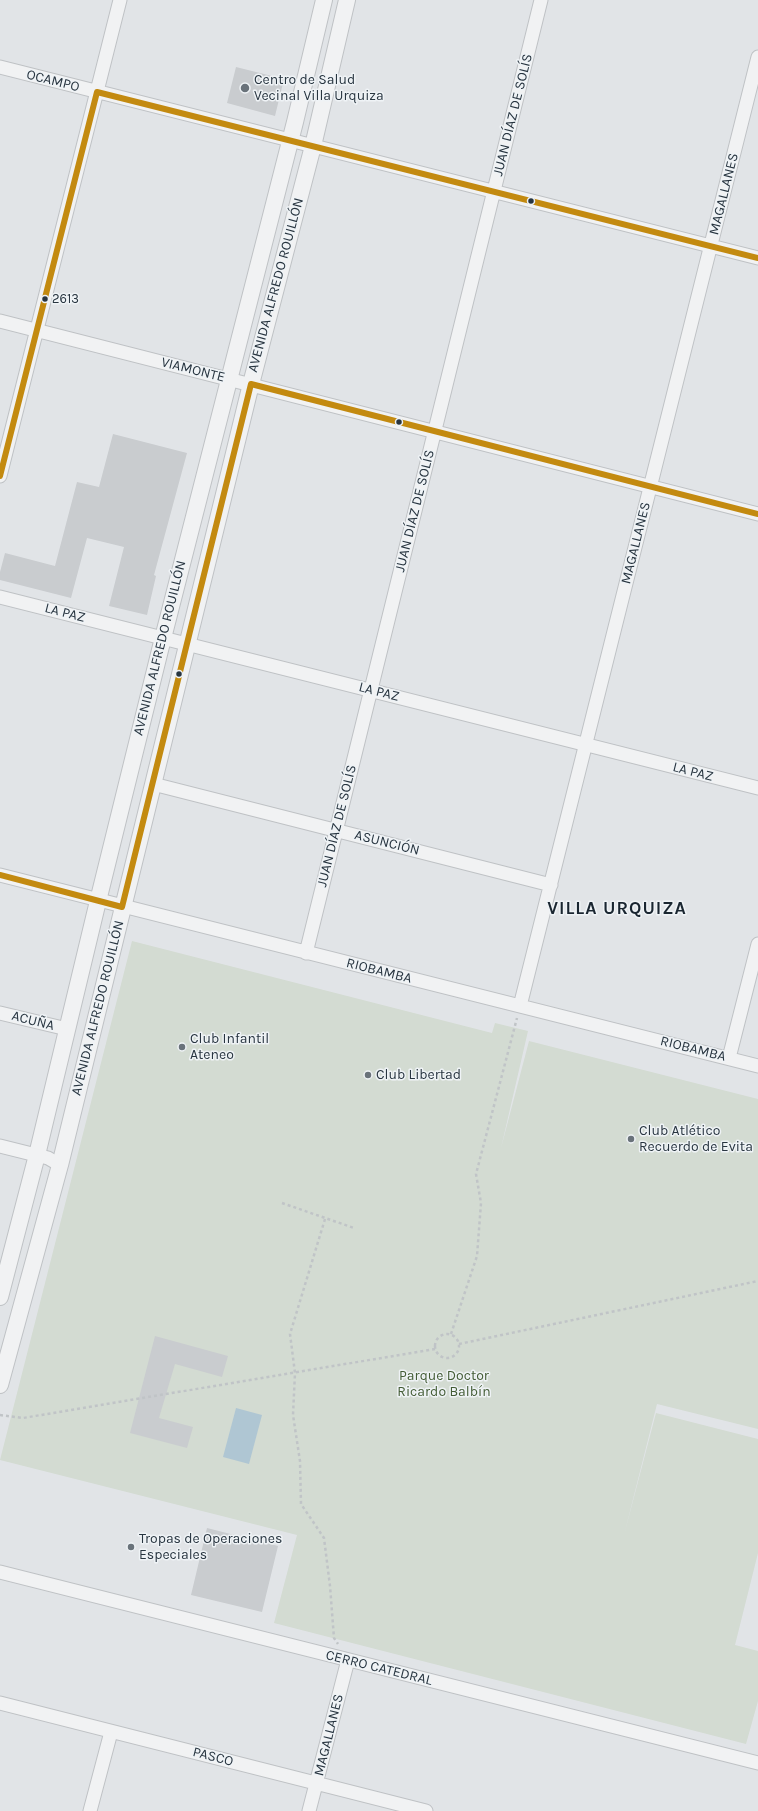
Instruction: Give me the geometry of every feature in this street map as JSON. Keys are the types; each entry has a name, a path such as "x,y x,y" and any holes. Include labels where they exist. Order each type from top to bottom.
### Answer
{"street":[{"path":"0,476 2,462 37,330 120,0"},
{"name":"AVENIDA ALFREDO ROUILLÓN","path":"0,1385 60,1165 163,638 290,140 324,0"},
{"name":"AVENIDA ALFREDO ROUILLÓN","path":"0,1297 37,1155 67,1029 153,784 251,384 313,146 347,0"},
{"name":"JUAN DÍAZ DE SOLÍS","path":"306,952 541,0"},
{"name":"MAGALLANES","path":"520,1006 758,57"},
{"name":"OCAMPO","path":"0,67 758,258"},
{"name":"VIAMONTE","path":"0,321 758,514"},
{"name":"LA PAZ","path":"0,597 758,788"},
{"name":"ASUNCIÓN","path":"153,784 551,885"},
{"name":"RIOBAMBA","path":"0,875 110,904 758,1066"},
{"path":"729,1058 755,969 758,944"},
{"name":"ACUÑA","path":"0,1013 67,1029"},
{"path":"0,1146 48,1158 60,1165"},
{"name":"CERRO CATEDRAL","path":"0,1572 758,1763"},
{"name":"MAGALLANES","path":"309,1811 348,1660"},
{"name":"PASCO","path":"0,1703 426,1811"},
{"path":"90,1811 110,1732"}],"path":[{"path":"451,1334 477,1256 481,1203 476,1174 520,1006"},
{"path":"282,1202 325,1219 354,1228"},
{"path":"325,1219 290,1334 295,1373 294,1415 300,1461 300,1504 324,1538 334,1638 348,1660"},
{"path":"459,1344 758,1281"},
{"path":"444,1334 451,1334 456,1338 459,1344 458,1351 453,1356 446,1358 439,1355 435,1350 434,1343 438,1337 444,1334"},
{"path":"0,1415 23,1418 435,1350"}],"green space":[{"name":"Parque Doctor Ricardo Balbín","path":"132,941 492,1033 495,1023 528,1031 501,1148 529,1041 758,1099 758,1429 657,1404 624,1535 656,1413 758,1439 758,1553 735,1645 758,1651 758,1701 746,1744 274,1623 297,1535 0,1460"}],"water":[{"path":"236,1408 262,1415 249,1464 223,1457"}],"building":[{"path":"236,67 284,79 275,116 227,103"},
{"path":"113,434 187,453 154,575 156,576 147,615 109,606 124,547 87,538 71,598 0,580 0,572 5,553 55,566 77,482 99,487"},
{"path":"155,1336 228,1356 222,1377 175,1364 159,1418 193,1427 187,1448 130,1433"},
{"path":"207,1528 278,1546 262,1612 191,1595"}],"transit line":[{"path":"0,476 97,92 758,258"},
{"path":"0,875 122,907 251,384 758,514"}],"place":[{"name":"Centro de Salud Vecinal Villa Urquiza","path":"245,88"},
{"name":"2613","path":"45,299"},
{"name":"Club Infantil Ateneo","path":"182,1047"},
{"name":"Club Libertad","path":"368,1075"},
{"name":"Club Atlético Recuerdo de Evita","path":"631,1139"},
{"name":"Tropas de Operaciones Especiales","path":"131,1547"}],"district":[{"name":"VILLA URQUIZA","path":"617,909"}]}
